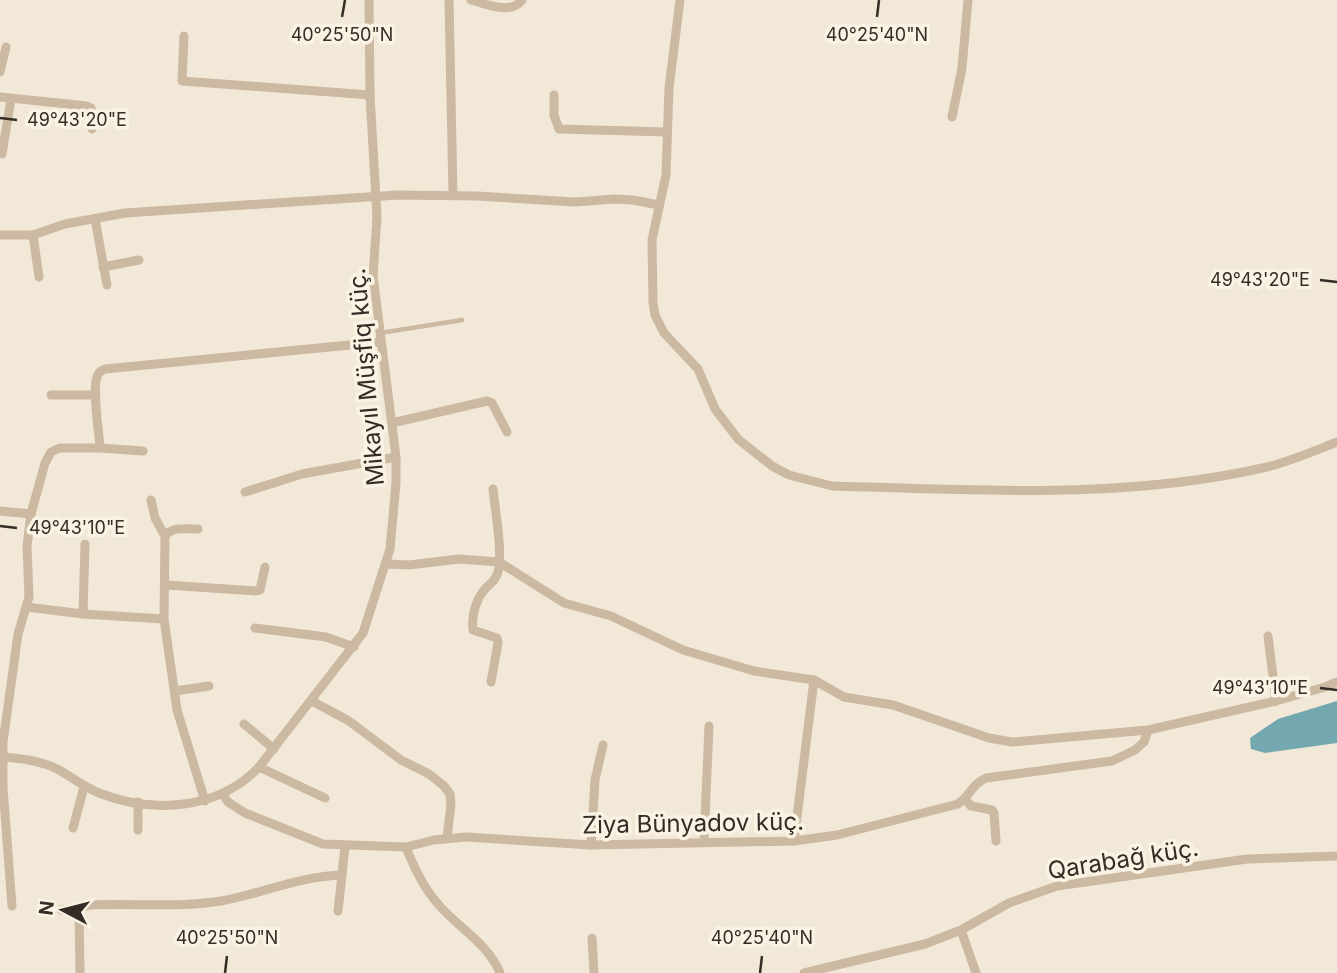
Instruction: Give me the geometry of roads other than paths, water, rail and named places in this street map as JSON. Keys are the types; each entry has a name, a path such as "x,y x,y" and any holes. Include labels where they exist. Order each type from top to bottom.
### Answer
{"street":[{"name":"Mikayıl Müşfiq küç.","path":"1,757 48,765 84,787 110,797 138,803 191,804 223,795 259,767 354,647 368,622 387,564 393,520 396,457 373,276 376,236 369,0"},
{"path":"449,0 453,195"},
{"path":"471,0 506,8 514,7 522,0"},
{"path":"680,0 669,88 666,175 653,231 653,302 660,326 698,369 715,409 726,426 752,452 772,466 789,475 832,486 1012,491 1119,488 1269,466 1337,442"},
{"path":"952,117 962,68 968,0"},
{"path":"184,36 182,81 370,95"},
{"path":"0,72 6,47"},
{"path":"554,95 554,116 559,129 667,132"},
{"path":"0,97 87,106 91,108 92,129"},
{"path":"2,154 11,99"},
{"path":"0,235 33,235 65,224 125,213 375,197 453,195 547,202 624,199 659,205"},
{"path":"95,219 107,285"},
{"path":"33,235 39,277"},
{"path":"103,267 139,260"},
{"path":"100,448 96,377 105,369 379,338"},
{"path":"51,395 96,395"},
{"path":"392,423 487,401 492,403 507,432"},
{"path":"12,906 1,757 5,693 27,607 27,547 31,514 51,452 60,449 100,448 143,451"},
{"path":"245,492 302,474 396,457"},
{"path":"491,682 497,639 478,634 473,631 472,625 476,605 483,591 498,574 493,489"},
{"path":"150,500 155,518 165,536 164,619 181,724 205,801"},
{"path":"0,511 31,514"},
{"path":"165,536 169,531 180,528 198,529"},
{"path":"83,614 85,544"},
{"path":"387,564 409,565 459,559 499,562 564,603 611,616 683,650 754,671 814,680 844,696 893,705 989,738 1012,742 1148,730 1276,701 1337,682"},
{"path":"166,585 256,591 260,590 262,585 265,567"},
{"path":"27,607 164,619"},
{"path":"255,628 326,637 354,647"},
{"path":"1268,636 1276,701"},
{"path":"794,841 814,680"},
{"path":"175,691 209,686"},
{"path":"312,701 349,721 401,760 429,774 444,786 450,794 451,804 447,838"},
{"path":"244,724 274,749"},
{"path":"704,841 709,726"},
{"name":"Ziya Bünyadov küç.","path":"223,795 228,802 246,813 309,839 345,846 406,847 447,838 591,845 794,841 837,835 958,804 976,783 986,778 1112,761 1135,750 1144,742 1148,730"},
{"path":"591,845 595,780 603,745"},
{"path":"259,767 326,798"},
{"path":"73,828 84,787"},
{"path":"965,799 971,806 992,810 996,841"},
{"path":"138,803 138,830"},
{"path":"338,911 345,846"},
{"path":"406,847 416,872 438,904 480,944 500,973"},
{"name":"Qarabağ küç.","path":"804,973 915,947 961,930 1009,903 1057,886 1247,859 1337,856"},
{"path":"61,910 109,904 192,904 220,901 310,878 342,876"},
{"path":"79,908 80,973"},
{"path":"961,930 976,973"},
{"path":"592,938 594,973"}],"lane":[{"path":"379,338 462,320"}],"water":[{"path":"1337,701 1337,743 1265,753 1251,749 1250,738 1278,719"}]}
